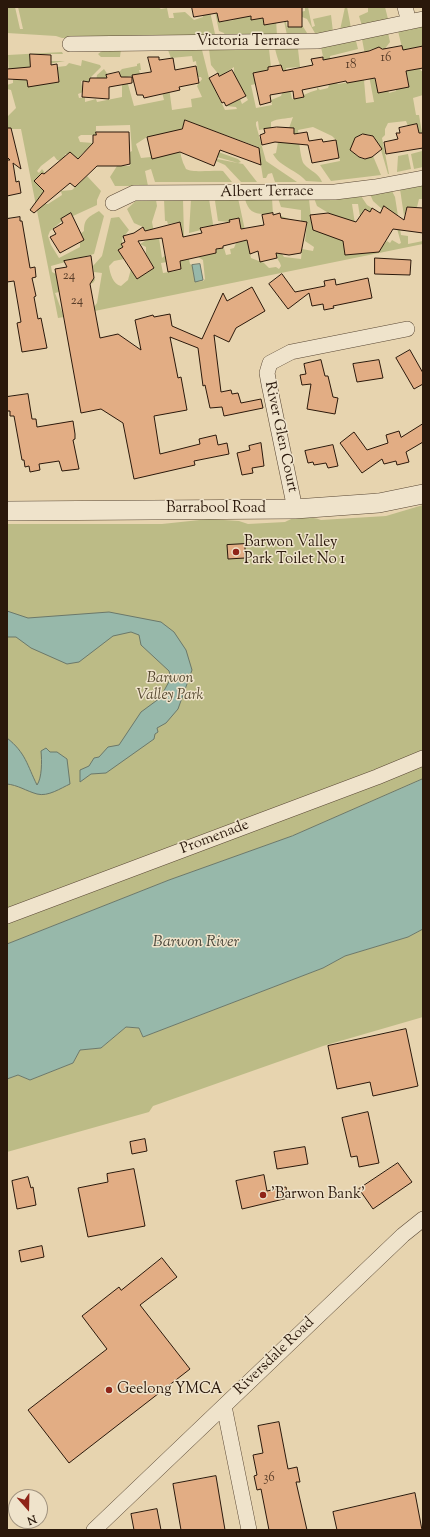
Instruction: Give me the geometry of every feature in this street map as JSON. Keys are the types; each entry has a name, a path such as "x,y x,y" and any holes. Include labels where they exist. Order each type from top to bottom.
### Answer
{"street":[{"path":"405,7 416,21"},
{"name":"Victoria Terrace","path":"70,44 318,41 416,21"},
{"name":"Albert Terrace","path":"113,202 134,194 335,192 376,187 423,178"},
{"name":"River Glen Court","path":"295,509 267,373 270,363 291,352 406,329"},
{"name":"Barrabool Road","path":"7,511 295,509 378,503 423,494"},
{"name":"Promenade","path":"7,916 377,777 423,758"},
{"name":"Riversdale Road","path":"94,1530 397,1240 423,1219"},
{"path":"224,1406 249,1530"}],"green space":[{"path":"7,7 15,7 20,29 23,29 18,7 158,7 161,9 167,8 169,18 174,18 173,13 185,12 194,20 203,17 200,7 209,7 215,34 220,34 220,36 62,38 56,36 7,33"},
{"path":"214,7 216,7 219,22 234,20 233,16 250,7 251,19 263,18 264,25 273,24 273,18 276,19 277,36 225,36 224,33 219,31"},
{"path":"281,7 293,7 295,13 305,11 305,7 308,7 312,27 315,26 313,19 331,15 333,32 316,35 307,19 302,17 301,14 288,14 287,8 283,9 287,27 301,27 302,25 307,33 306,35 287,35"},
{"path":"345,7 347,7 351,28 340,30"},
{"path":"385,7 388,19 362,26 359,16 368,12 368,8"},
{"path":"423,26 423,46 407,49 410,70 420,68 421,71 423,71 423,95 413,98 416,115 419,115 423,139 423,167 414,169 411,154 422,151 417,124 408,126 406,121 388,123 385,129 385,135 382,138 389,174 381,150 378,148 375,138 364,134 354,140 354,152 357,156 363,159 373,156 381,175 331,181 320,165 340,161 336,140 332,136 313,127 298,130 301,153 304,164 319,176 322,182 306,181 280,162 273,154 276,153 278,142 294,143 289,128 293,117 271,122 271,128 259,130 258,121 256,122 256,125 266,161 297,182 275,182 272,173 268,174 266,178 263,178 258,147 185,120 180,138 180,151 186,169 193,171 223,171 232,182 155,182 151,169 145,171 148,186 115,186 110,177 117,166 130,166 130,152 132,151 130,125 96,126 96,135 81,135 78,137 80,142 93,143 85,153 84,152 80,156 83,159 78,166 71,155 65,154 66,157 62,161 57,160 54,156 41,166 37,171 39,173 42,169 45,173 42,173 37,178 44,191 44,204 48,204 62,195 61,191 72,190 87,176 101,191 97,200 97,205 73,216 71,213 61,219 62,221 50,231 48,236 51,245 59,258 80,247 80,242 84,240 80,234 84,231 85,223 88,218 99,211 104,216 94,254 51,266 52,272 56,274 58,285 94,278 95,280 93,283 55,293 64,317 58,318 21,129 7,129 7,117 16,108 11,90 7,89 7,85 13,83 13,74 9,74 8,55 62,52 63,54 30,54 30,61 65,61 25,68 28,86 59,82 57,67 66,66 69,63 81,66 82,60 100,65 101,67 90,78 89,82 81,81 83,92 78,94 79,98 85,97 85,102 96,99 97,102 122,97 122,85 119,72 122,69 137,66 137,64 140,63 140,74 126,77 134,106 164,100 162,92 167,72 172,110 192,107 191,99 202,97 197,86 202,79 201,77 198,77 196,61 193,62 192,56 171,58 168,50 202,50 209,78 225,110 237,109 236,107 226,106 240,99 242,104 248,100 234,74 234,67 220,76 211,65 209,49 269,49 271,67 268,68 256,84 251,85 256,108 272,105 271,100 281,96 284,83 275,48 298,49 300,67 286,68 292,99 317,90 317,87 320,90 328,88 329,85 321,47 356,41 358,49 330,56 335,82 338,84 364,80 366,103 374,102 362,39 388,33 390,42 384,50 377,51 376,48 369,50 373,78 375,79 378,92 388,90 389,93 396,91 396,89 409,86 407,74 404,74 405,60 398,31","holes":["147,137 151,157 141,158 136,144"]},
{"path":"121,49 120,57 101,57 98,54 102,51"},
{"path":"104,69 108,75 106,75 108,83 96,82 97,75"},
{"path":"179,138 238,159 241,162 238,163 217,157"},
{"path":"408,154 411,169 397,172 398,156"},
{"path":"217,159 243,164 257,182 241,182 225,165 216,161"},
{"path":"423,184 423,199 419,199 417,207 407,207 404,216 400,189"},
{"path":"392,191 395,197 401,235 408,236 408,244 423,241 423,244 80,314 80,312 94,307 97,303 102,273 94,272 93,266 102,256 111,218 119,217 129,230 122,239 123,247 118,250 124,259 114,261 109,266 114,281 121,286 128,280 131,269 137,279 154,268 146,254 146,247 140,244 150,238 143,227 134,223 127,209 138,199 156,200 157,206 152,222 155,238 159,238 162,258 167,254 173,261 161,263 163,273 181,270 180,222 168,224 167,221 165,221 164,199 183,199 184,237 195,282 203,281 205,279 203,260 198,257 216,253 211,226 201,227 201,230 189,233 191,199 209,199 217,249 224,248 226,255 231,254 230,249 234,248 236,243 244,241 239,218 229,220 230,222 218,221 215,201 216,199 238,198 251,258 264,263 269,268 276,267 279,269 281,266 276,257 275,247 281,216 289,219 282,254 284,257 301,259 302,249 313,251 314,247 305,241 307,223 301,221 301,210 281,207 278,198 309,199 312,227 330,214 317,206 314,198 361,196 367,205 372,208 370,212 365,209 360,217 358,204 352,204 355,224 384,244 387,241 390,243 392,240 399,244 401,243 393,214 384,206 382,209 373,201 370,194"},
{"path":"272,198 273,213 263,214 252,211 245,199"},
{"name":"Barwon Valley Park","path":"423,505 423,779 292,836 169,880 7,944 7,524 162,524 209,519 239,521 248,524 285,522 303,517 321,520 386,516"},
{"path":"423,929 423,1017 323,1046 153,1106 149,1112 7,1152 7,1079 18,1075 30,1080 73,1063 80,1050 101,1048 126,1027 139,1028 143,1037 323,968 345,956 408,937"}],"water":[{"path":"200,264 203,280 195,282 192,265"},
{"path":"7,611 28,618 109,612 161,622 174,632 186,650 192,670 178,709 166,723 157,728 158,732 155,734 154,739 106,773 91,774 80,782 80,770 89,766 94,758 99,757 108,747 119,745 141,712 160,698 171,678 169,671 141,645 139,635 131,632 113,636 79,662 67,664 31,648 16,637 7,637"},
{"path":"7,738 22,754 37,785 41,774 41,751 46,748 50,752 57,752 67,759 70,784 54,792 41,795 7,784"},
{"name":"Barwon River","path":"423,779 423,929 408,937 345,956 323,968 143,1037 139,1028 126,1027 101,1048 80,1050 73,1063 30,1080 18,1075 7,1079 7,944 169,880 292,836"}],"building":[{"path":"192,7 302,7 302,27 288,27 288,21 264,25 263,18 251,20 251,16 219,22 217,13 194,17"},
{"path":"402,46 403,50 423,46 423,68 406,71 409,87 378,93 375,78 347,83 346,81 302,90 304,97 294,99 293,91 270,95 271,102 260,105 253,73 268,70 268,67 281,65 283,71 313,65 311,59 323,57 323,60 369,51 379,47 382,49"},
{"path":"30,54 51,55 51,65 57,64 59,82 28,87 27,80 7,79 7,69 30,67"},
{"path":"148,57 159,57 159,60 173,58 175,70 196,66 199,83 179,87 180,90 144,98 143,95 137,95 132,75 151,72"},
{"path":"232,70 246,96 226,106 224,102 222,103 209,78 218,73 219,76"},
{"path":"119,72 121,77 132,77 132,83 109,87 109,99 82,97 83,81 89,82 90,78 107,78 106,75"},
{"path":"185,120 259,148 261,165 220,150 214,166 180,152 152,159 147,137 182,129"},
{"path":"417,124 419,133 423,133 423,148 386,154 384,142 398,139 396,133 400,133 399,128"},
{"path":"277,127 294,128 294,134 307,132 309,141 322,139 323,142 336,140 339,158 312,163 308,145 275,142 262,145 260,135 265,133 264,129"},
{"path":"7,128 11,128 21,169 13,163 16,182 19,181 21,193 7,196 7,160 10,160 7,157"},
{"path":"96,132 129,132 130,164 121,166 97,166 75,187 70,183 34,213 30,210 44,191 34,181 42,173 44,174 70,152 78,159 93,143 93,135 96,135"},
{"path":"363,134 373,136 382,149 372,157 365,159 359,157 350,150 355,138"},
{"path":"384,206 404,220 407,207 423,208 423,233 393,229 379,252 345,255 343,241 313,230 310,215 328,213 356,222 365,209 370,212 372,208 380,213"},
{"path":"71,213 84,240 60,253 50,237 56,234 53,229 63,223 61,219"},
{"path":"273,213 273,215 280,213 281,218 307,222 301,253 289,255 276,253 277,258 260,262 258,251 250,254 247,240 223,246 223,248 216,249 216,253 180,261 181,269 168,272 162,238 138,241 154,268 137,279 118,250 123,247 121,244 125,242 123,236 134,233 143,227 145,231 180,222 183,237 202,233 200,228 230,222 229,220 239,218 241,229 264,225 262,215"},
{"path":"20,217 30,268 35,267 36,277 32,278 36,296 34,297 38,319 41,318 47,348 22,352 17,323 21,322 14,281 7,282 7,219"},
{"path":"91,256 94,278 90,284 100,338 118,334 141,350 135,320 153,315 154,317 170,314 172,326 202,339 223,293 227,301 252,287 265,311 236,328 229,342 214,335 221,392 231,390 232,394 238,393 241,403 261,399 263,408 224,416 222,407 210,408 205,385 203,386 198,348 170,337 178,378 181,377 187,410 154,416 160,454 200,444 199,439 216,435 218,445 227,443 229,454 194,461 195,465 134,479 123,423 101,409 81,413 55,269 67,267 64,261"},
{"path":"375,258 411,260 410,275 375,274"},
{"path":"282,274 295,292 325,286 324,281 335,279 336,285 368,278 372,298 333,306 334,308 324,310 323,304 312,306 309,293 288,309 269,284"},
{"path":"410,350 423,373 423,384 414,389 396,358"},
{"path":"321,360 325,376 328,376 333,397 338,398 335,414 307,409 311,384 302,385 300,375 306,374 304,364"},
{"path":"379,360 383,378 357,382 353,364"},
{"path":"28,394 32,419 36,419 37,427 73,421 75,439 73,440 79,469 62,471 59,461 39,464 40,470 30,472 29,466 25,467 24,460 22,460 14,416 10,416 10,411 7,411 7,397"},
{"path":"423,424 423,442 406,452 409,462 397,465 396,461 384,464 382,459 362,473 340,443 354,432 367,450 388,443 386,435 399,431 401,437"},
{"path":"261,443 264,466 252,468 253,473 242,475 237,453 250,450 249,446"},
{"path":"333,445 338,466 328,468 326,463 314,465 313,462 308,463 305,451"},
{"name":"Barwon Valley Park Toilet No 1","path":"245,544 245,558 228,559 227,545"},
{"path":"406,1029 418,1086 373,1096 370,1082 337,1089 328,1046"},
{"path":"368,1112 379,1163 359,1167 357,1156 351,1157 342,1118"},
{"path":"145,1139 147,1151 132,1154 130,1142"},
{"path":"305,1147 308,1164 277,1169 274,1152"},
{"path":"398,1163 412,1182 373,1209 359,1189"},
{"path":"134,1169 145,1226 88,1237 78,1188 108,1182 107,1174"},
{"name":"'Barwon Bank'","path":"264,1175 267,1191 286,1187 288,1198 242,1209 236,1181"},
{"path":"28,1177 31,1188 33,1187 36,1205 17,1209 12,1181"},
{"path":"42,1246 44,1257 21,1262 19,1251"},
{"name":"Geelong YMCA","path":"162,1258 177,1277 140,1305 190,1369 69,1463 28,1410 107,1349 82,1316 119,1287 121,1290"},
{"path":"279,1422 288,1469 297,1467 300,1482 296,1482 307,1530 269,1530 261,1489 257,1490 254,1476 257,1475 253,1455 263,1453 258,1426"},
{"path":"216,1476 225,1530 181,1530 173,1484"},
{"path":"415,1493 422,1530 337,1530 333,1512"},
{"path":"157,1509 161,1530 134,1530 131,1514"}],"place":[{"name":"Barwon Valley Park Toilet No 1","path":"236,552"},
{"name":"'Barwon Bank'","path":"263,1195"},
{"name":"Geelong YMCA","path":"109,1390"}]}
